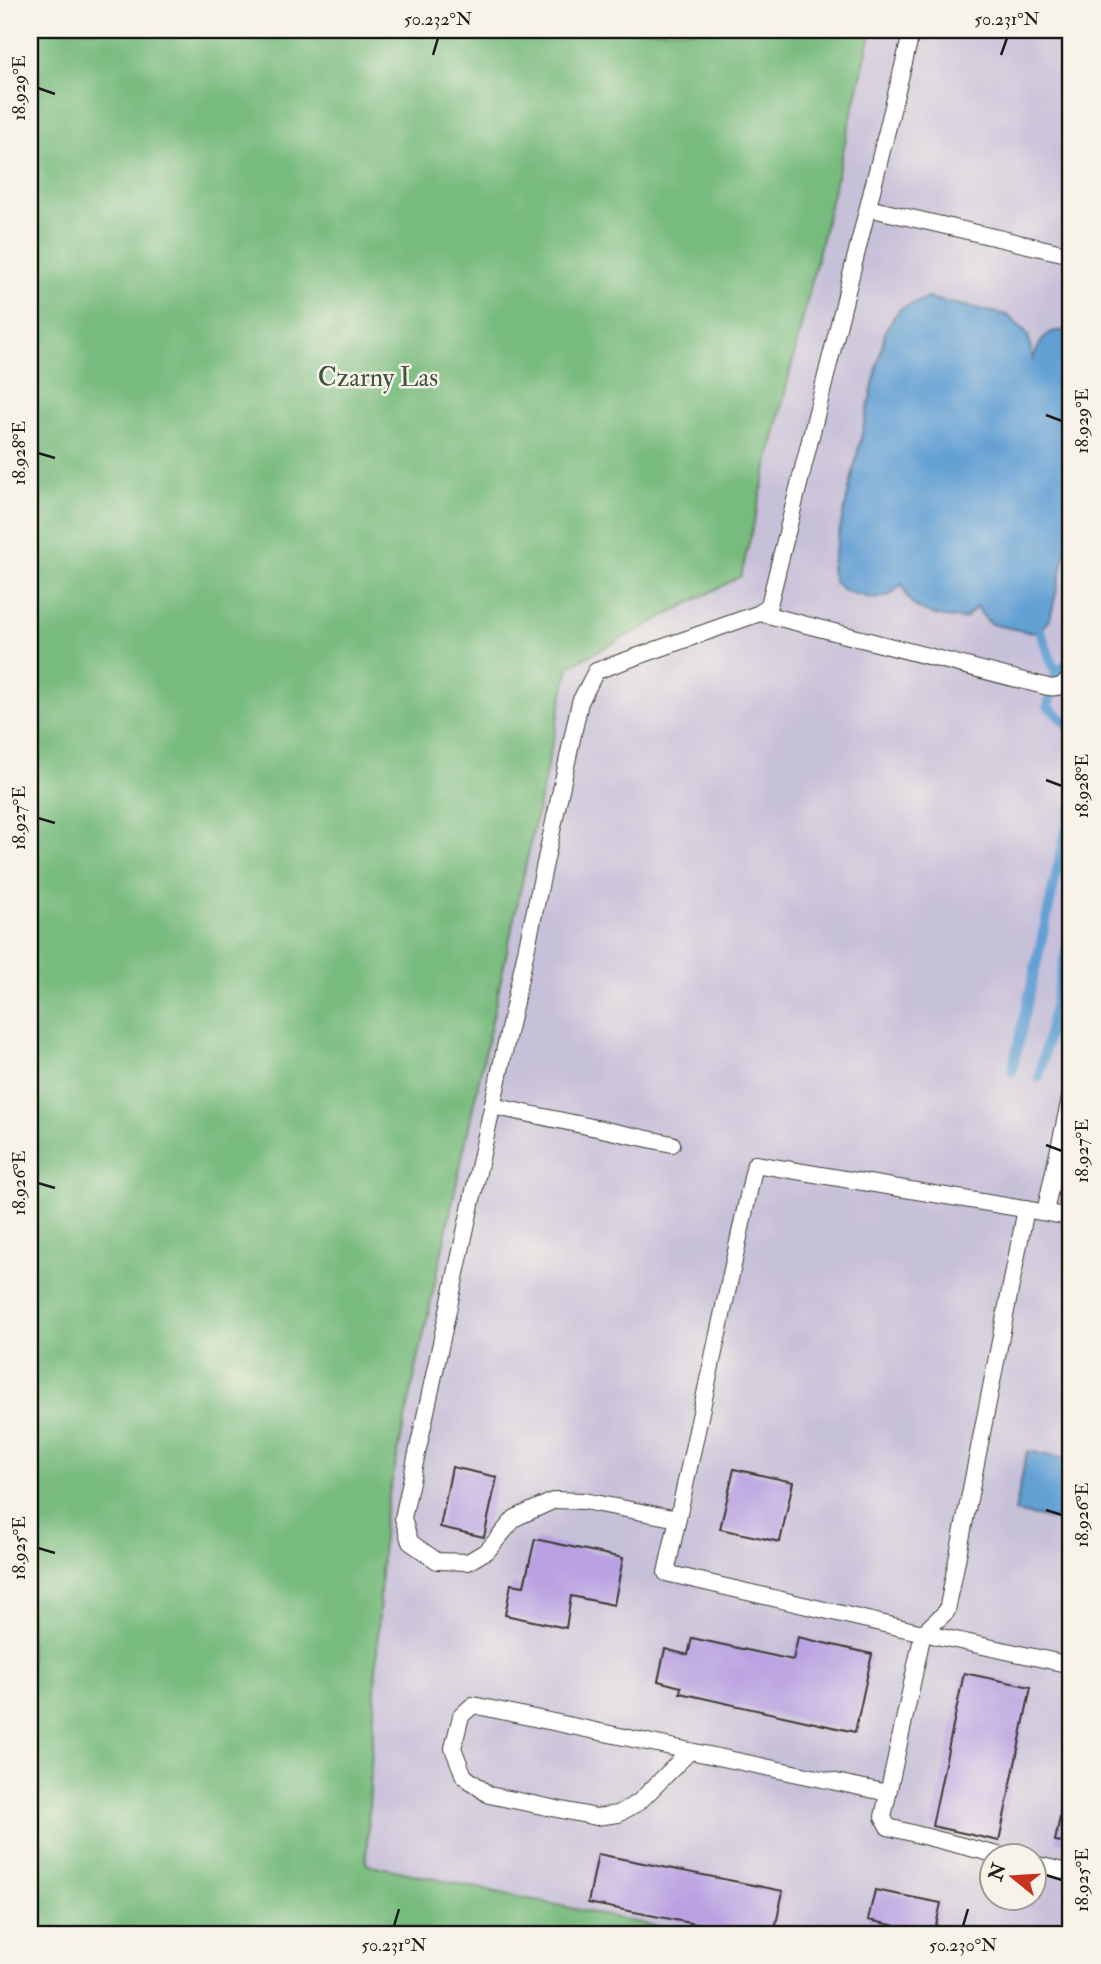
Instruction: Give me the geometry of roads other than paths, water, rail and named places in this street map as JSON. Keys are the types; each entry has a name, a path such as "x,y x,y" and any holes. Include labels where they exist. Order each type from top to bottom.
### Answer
{"lane":[{"path":"678,1519 584,1501 555,1500 515,1518 488,1550 468,1562 437,1561 410,1542 403,1518 580,702 596,671 760,613 769,605 912,30"},
{"path":"868,208 1071,256"},
{"path":"760,613 1052,688 1063,685 1071,677"},
{"path":"1045,1212 1071,1094"},
{"path":"492,1106 672,1144"},
{"path":"1071,1217 755,1164 666,1573 1071,1665"},
{"path":"978,1850 888,1827 883,1818 923,1633 947,1611 1026,1209"},
{"path":"690,1751 639,1802 618,1814 596,1817 489,1794 464,1776 453,1748 461,1716 473,1705 690,1751 888,1793"},
{"path":"1048,1867 1071,1873"}],"water":[{"path":"927,298 1007,315 1028,334 1033,359 1042,341 1050,333 1071,332 1071,528 1050,619 1040,630 1028,632 991,624 977,606 965,619 927,613 909,600 902,584 890,595 874,599 845,591 834,582 831,568 886,329 900,309"},
{"path":"1027,1451 1071,1460 1071,1523 1015,1512"}],"waterway":[{"path":"1040,630 1056,674 1048,706 1071,728"},
{"path":"1056,674 1071,659"},
{"path":"1012,1071 1071,809"},
{"path":"1039,1077 1071,930"}],"park label":[{"name":"Czarny Las","path":"378,377"}]}
